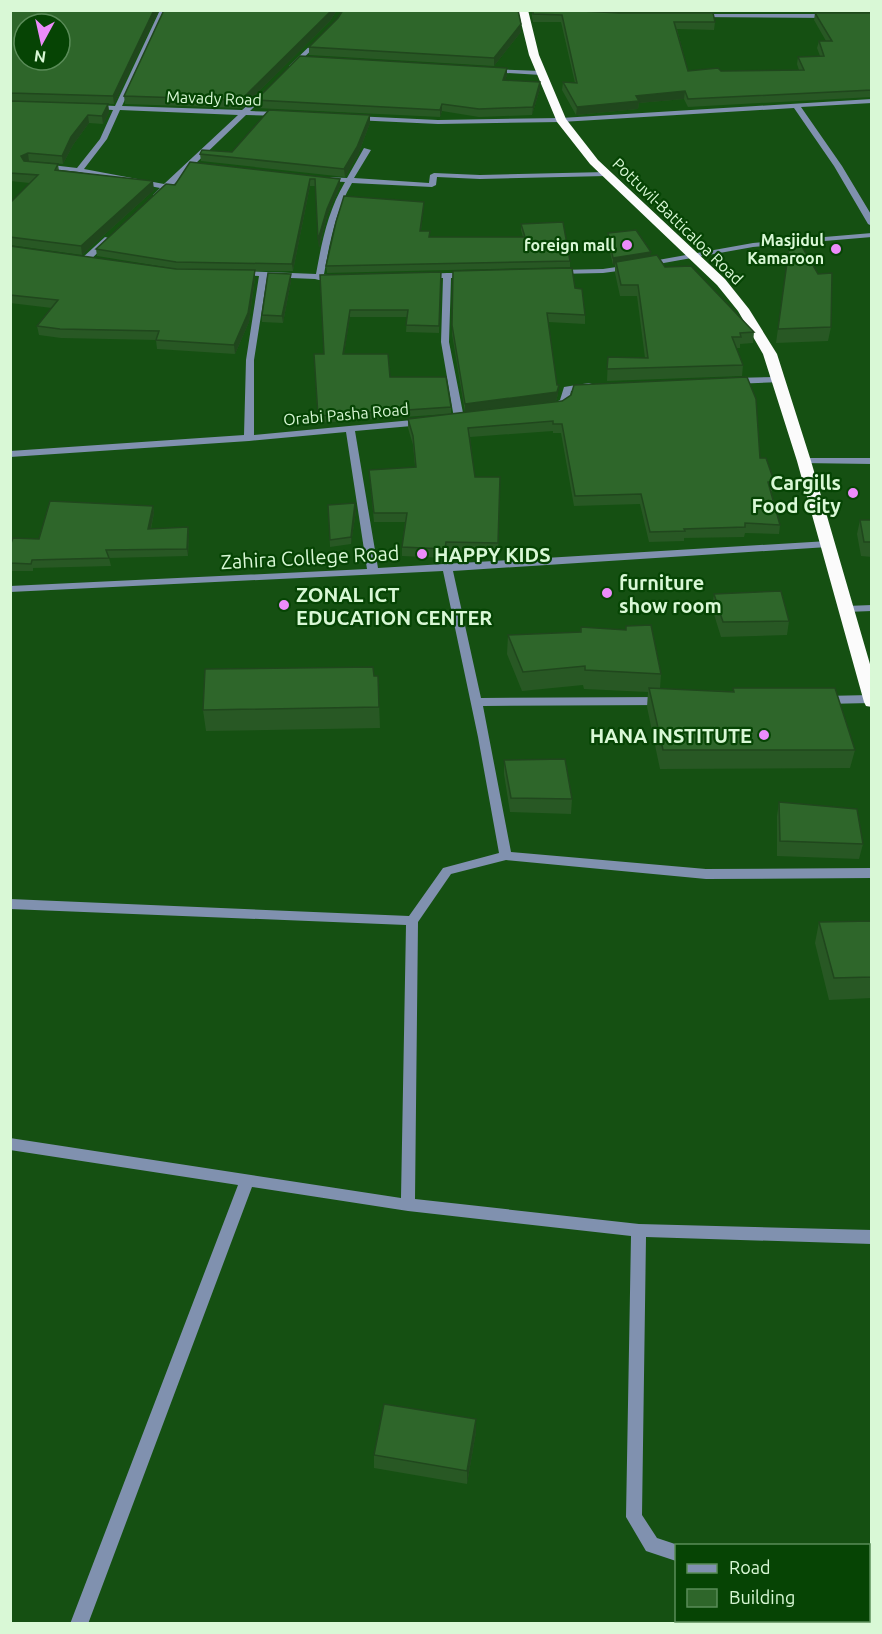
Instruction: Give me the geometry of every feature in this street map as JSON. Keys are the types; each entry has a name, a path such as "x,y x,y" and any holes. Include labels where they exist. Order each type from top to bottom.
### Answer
{"highway":[{"name":"Pottuvil-Batticaloa Road","path":"527,12 534,55 561,120 594,162 693,256 743,309 770,354 868,679 871,701"}],"street":[{"path":"79,170 103,139 163,10"},
{"path":"693,16 840,16"},
{"path":"284,74 328,30"},
{"path":"299,59 310,60"},
{"path":"482,70 541,73"},
{"path":"149,202 276,82"},
{"path":"348,118 438,122 561,120 872,101"},
{"path":"796,105 838,166 872,224"},
{"name":"Mavady Road","path":"87,107 291,114"},
{"path":"319,278 337,201 368,150"},
{"path":"29,165 79,170 166,187"},
{"path":"189,165 200,166"},
{"path":"320,179 432,185 434,175 480,177 606,174"},
{"path":"84,261 117,231"},
{"path":"543,273 603,271 753,244 872,235"},
{"path":"73,260 96,263"},
{"path":"231,273 319,278 342,277"},
{"path":"249,438 250,360 263,274"},
{"path":"412,276 483,274"},
{"path":"447,275 446,342 459,418"},
{"path":"720,381 779,380"},
{"path":"544,407 561,405 570,387 605,386"},
{"path":"448,419 470,417"},
{"name":"Orabi Pasha Road","path":"10,454 249,438 437,420"},
{"path":"350,429 373,572"},
{"path":"804,461 872,460"},
{"name":"Zahira College Road","path":"10,589 447,568 828,544"},
{"path":"447,568 506,856"},
{"path":"846,609 872,608"},
{"path":"811,700 871,701"},
{"path":"476,702 680,701"},
{"path":"408,1205 412,921 447,871 506,856 706,874 872,873"},
{"path":"10,904 412,921"},
{"path":"10,1144 408,1205 639,1230 872,1237"},
{"path":"79,1623 247,1181"},
{"path":"639,1230 634,1517 652,1545 675,1552"}],"building":[{"path":"10,10 154,10 113,96 10,93"},
{"path":"164,10 332,10 241,100 124,96"},
{"path":"343,10 518,10 521,24 494,58 309,47"},
{"path":"533,10 713,13 715,22 674,22 688,71 718,68 721,71 804,70 798,57 824,56 819,41 832,41 815,13 872,13 872,90 688,99 685,91 636,96 639,101 577,107 563,82 577,83 562,15 533,14"},
{"path":"300,56 507,68 503,80 540,82 533,107 479,109 442,104 440,110 256,100"},
{"path":"10,101 108,104 102,116 88,115 71,137 62,156 28,153 21,156 24,161 58,164 55,170 153,181 81,246 10,237 10,203 38,175 10,173"},
{"path":"269,110 370,115 357,147 344,169 200,154 202,150 232,152"},
{"path":"190,162 340,179 327,209 318,240 315,179 310,179 292,264 176,262 96,249 166,184 175,185"},
{"path":"344,196 424,202 420,231 430,231 429,237 525,237 521,224 563,222 570,261 326,266"},
{"path":"636,230 651,252 613,258 608,233"},
{"path":"791,233 794,233 818,274 832,273 831,327 778,329"},
{"path":"10,246 176,269 255,270 248,313 234,345 156,340 159,331 60,329 37,326 58,300 10,295"},
{"path":"657,255 665,267 691,266 754,332 740,333 741,337 732,337 743,365 607,369 608,357 648,358 638,285 621,285 616,262"},
{"path":"572,268 575,288 582,289 585,315 547,313 557,385 559,385 557,392 465,404 452,325 453,271"},
{"path":"441,272 439,326 406,325 408,310 350,310 343,354 388,354 390,377 446,377 451,407 318,416 314,354 324,354 320,275"},
{"path":"268,273 291,274 282,316 262,315"},
{"path":"747,377 756,399 760,458 766,458 774,481 768,482 780,525 745,523 745,527 650,532 641,494 575,496 562,424 553,424 553,421 468,428 475,477 500,477 498,543 446,542 445,549 402,547 407,513 374,513 369,470 416,467 413,436 408,419 562,401 571,395 574,385"},
{"path":"50,501 153,506 148,529 188,527 187,549 106,550 109,558 32,560 31,564 10,563 10,546 13,538 39,539"},
{"path":"355,503 351,537 330,540 328,505"},
{"path":"860,520 872,520 872,542 864,542"},
{"path":"781,591 789,621 723,622 714,594"},
{"path":"651,625 661,674 585,670 585,666 523,672 508,635 581,632 581,627 626,630 626,626"},
{"path":"373,667 374,676 378,676 379,707 203,710 205,669"},
{"path":"649,688 734,692 733,688 835,688 855,750 663,750"},
{"path":"565,759 572,799 511,798 504,760"},
{"path":"779,802 857,809 863,844 780,841"},
{"path":"872,921 872,977 834,978 819,922"},
{"path":"384,1404 476,1419 467,1471 374,1455"}],"place":[{"name":"foreign mall","path":"627,245"},
{"name":"Masjidul Kamaroon","path":"836,249"},
{"name":"Cargills Food City","path":"853,493"},
{"name":"HAPPY KIDS","path":"422,554"},
{"name":"furniture show room","path":"607,593"},
{"name":"ZONAL ICT EDUCATION CENTER","path":"284,605"},
{"name":"HANA INSTITUTE","path":"764,735"}]}
